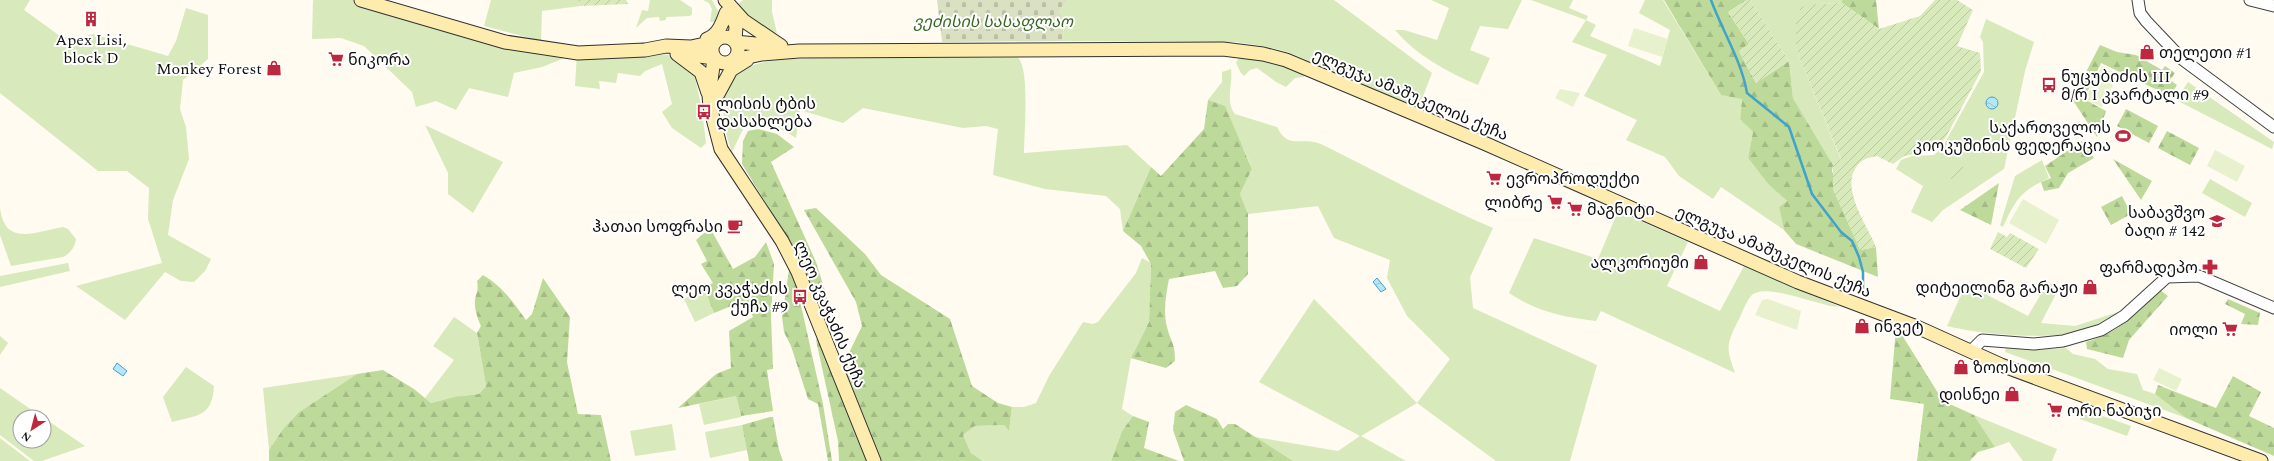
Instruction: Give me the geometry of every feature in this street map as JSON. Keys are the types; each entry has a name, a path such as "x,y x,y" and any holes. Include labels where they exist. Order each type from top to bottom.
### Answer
{"main road":[{"path":"361,0 505,42 578,53 652,49 677,50 714,58 721,63 757,54 789,50"},
{"path":"721,0 744,21 789,50"},
{"path":"713,94 738,51 735,42 736,26 734,18 721,0"},
{"path":"677,50 715,35 726,6"},
{"path":"713,94 714,58 712,50 726,27 726,6"},
{"path":"677,50 726,37 735,42 789,50"},
{"path":"677,50 700,72 713,94"},
{"path":"713,94 736,66 755,58 789,50"},
{"name":"ელგუჯა ამაშუკელის ქუჩა","path":"789,50 1236,50 1286,60 1484,143 1726,251 2036,378 2260,461"},
{"name":"ლეო კვაჭაძის ქუჩა","path":"713,94 714,122 721,149 782,241 798,272 874,461"}],"street":[{"path":"2138,0 2140,13 2182,59 2274,127"},
{"path":"2250,0 2274,6"},
{"path":"1971,351 1982,340 2034,344 2063,341 2101,330 2124,316 2167,277 2199,276 2274,308"}],"green space":[{"path":"0,0 30,0 24,10 60,36 75,39 93,34 168,56 176,41 186,8 208,15 208,59 183,80 180,109 186,127 189,159 173,200 168,235 211,259 205,271 194,282 181,281 165,272 125,320 76,286 162,263 148,219 149,188 127,171 98,171 0,93"},
{"path":"313,0 363,0 505,42 653,52 678,57 693,68 702,110 706,143 701,148 672,128 662,112 672,104 662,64 645,71 640,76 618,73 616,83 599,81 600,89 575,86 577,53 542,67 514,73 508,97 469,88 456,110 436,101 416,107 412,92 364,46 341,38 312,39"},
{"path":"491,0 578,0 580,6 542,11 541,41 484,26"},
{"path":"578,0 626,0 628,4 580,6"},
{"path":"650,0 680,0 692,8 692,14 690,16 666,17 666,20 660,21 659,17 647,18 636,28 642,10 648,11"},
{"path":"703,0 712,0 718,11 720,22 710,22 712,9 709,3"},
{"path":"743,0 772,0 772,12 777,33 760,27 750,19 738,4"},
{"name":"ვეძისის სასაფლაო","path":"937,0 1068,0 1060,11 1064,19 1063,41 942,42"},
{"path":"1068,0 1334,0 1432,73 1420,104 1396,99 1290,53 1263,46 1236,42 1063,41 1064,19 1060,11"},
{"path":"1431,0 1522,0 1508,29 1480,26 1470,50 1490,58 1478,85 1422,55 1395,30 1404,30 1437,40 1449,8"},
{"path":"1531,0 1573,0 1569,8 1588,16 1586,20"},
{"path":"1645,0 1663,0 1721,95 1742,98 1740,119 1753,132 1748,158 1768,184 1787,201 1779,207 1784,230 1721,187 1713,199 1679,176 1665,157 1626,140 1637,120 1584,96 1607,55 1572,42 1586,20 1596,25 1590,36 1660,66 1670,30 1639,13"},
{"path":"1664,0 1747,0 1728,12 1749,44 1739,51 1756,83 1789,61 1793,98 1833,165 1832,171 1860,250 1876,247 1878,277 1796,244 1784,230 1779,207 1787,201 1768,184 1748,158 1753,132 1740,119 1742,99 1721,95"},
{"path":"1747,0 1750,0 1789,61 1756,83 1739,51 1749,44 1728,12"},
{"path":"1750,0 1842,0 1842,3 1817,4 1796,49 1841,160 1833,165 1793,98 1789,61"},
{"path":"1842,0 1876,0 1879,29 1842,3"},
{"path":"1935,0 1957,0 1973,10 1957,46 1980,53 1981,71 1946,137 1933,151 1904,156 1893,164 1877,156 1872,157 1862,161 1854,170 1852,191 1860,215 1876,247 1860,250 1833,190 1833,165 1841,159 1796,49 1796,23 1801,7 1817,4 1842,3 1879,29 1920,16"},
{"path":"1986,19 2034,42 2025,71 2004,169 1943,210 1932,222 1911,212 1923,186 1896,169 1901,160 1912,156 1934,155 1942,148 1984,72 1983,42 1980,37"},
{"path":"1634,28 1668,39 1662,57 1628,46"},
{"path":"2100,45 2117,52 2136,55 2162,70 2165,66 2175,73 2170,80 2177,85 2170,96 2101,63 2084,99 2106,111 2097,137 2072,99"},
{"path":"1239,57 1275,63 1304,73 1304,77 1295,78 1286,87 1276,82 1257,68 1250,70 1244,76 1236,63"},
{"path":"830,58 1018,58 1022,64 1025,88 1024,153 1127,145 1151,167 1123,231 1120,209 1106,196 1045,189 993,175 998,129 986,126 963,128 863,108 843,123 800,110 796,138 766,123 746,123 732,152 726,132 724,108 725,96 733,77 742,70 762,63 785,60"},
{"path":"2102,66 2118,74 2113,84 2110,83 2113,85 2102,107 2085,99"},
{"path":"1231,69 1230,104 1235,114 1277,127 1286,139 1291,141 1309,141 1323,145 1428,198 1493,228 1470,277 1473,308 1597,365 1570,461 1496,461 1417,403 1450,359 1407,316 1387,278 1390,260 1334,238 1318,206 1248,214 1240,194 1252,169 1239,141 1208,100 1222,82 1222,72"},
{"path":"2188,82 2274,142 2272,149 2176,100"},
{"path":"1560,89 1580,93 1573,107 1555,98"},
{"path":"1208,100 1225,106 1252,169 1240,194 1248,214 1248,274 1237,286 1223,288 1215,271 1169,279 1165,315 1167,327 1174,346 1175,361 1166,368 1131,358 1149,322 1151,264 1141,246 1123,231 1151,167 1161,176 1204,129"},
{"path":"2126,109 2158,126 2149,143 2117,126"},
{"path":"425,125 503,162 473,213 448,194 448,173"},
{"path":"758,129 777,134 794,147 771,162 816,262 835,323 830,325 795,251 742,164 743,141 748,131"},
{"path":"2167,131 2199,148 2190,165 2158,148"},
{"path":"2082,141 2094,158 2068,173 2059,188 2044,191 2041,182 2051,178 2045,166"},
{"path":"2215,150 2245,166 2237,182 2207,166"},
{"path":"2113,159 2152,181 2141,200"},
{"path":"2042,160 2049,178 2032,187 2020,197 2003,227 2000,225 2015,176"},
{"path":"1957,164 1965,168 1957,182 1949,178"},
{"path":"2210,179 2252,203 2245,217 2202,193"},
{"path":"1999,183 1991,225 1960,210"},
{"path":"2122,196 2131,214 2111,225 2101,207"},
{"path":"2023,199 2059,220 2046,244 2009,223"},
{"path":"0,207 3,220 8,228 14,232 22,234 32,233 63,227 68,229 76,239 73,247 68,254 63,257 11,266 0,235"},
{"path":"816,208 865,254 881,275 950,319 972,386 998,403 1012,407 1009,431 1004,425 975,426 963,435 971,453 983,461 881,461 847,380 845,361 862,326 856,302 804,210"},
{"path":"1618,211 1688,242 1667,286 1720,311 1744,266 1840,307 1768,291 1758,292 1751,296 1745,305 1729,341 1730,358 1735,373 1601,311 1596,321 1573,318 1540,309 1509,293 1534,238 1598,259"},
{"path":"710,228 733,269 755,257 766,242 774,264 771,316 773,369 767,370 773,411 741,416 736,396 678,408 716,374 731,368 729,331 753,317 746,300 714,313 704,288 713,283 701,264 707,261 696,240"},
{"path":"1998,232 2007,237 2010,233 2039,249 2026,268 1990,249"},
{"path":"1142,258 1151,263 1149,322 1131,358 1122,409 1133,416 1122,431 1111,461 983,461 971,453 963,435 975,426 1004,425 1009,431 1012,407 1024,407 1036,403 1049,376 1083,322 1093,324 1098,322 1136,273"},
{"path":"68,263 70,271 0,287 0,276"},
{"path":"789,270 796,283 823,404 832,461 828,461 818,404 808,399 791,346 784,332 782,317"},
{"path":"483,275 502,290 526,320 532,314 543,278 570,317 567,362 578,414 601,415 611,461 269,461 269,450 283,429 299,412 357,374 383,370 414,389 431,403 454,397 479,394 486,386 477,333 481,326 476,314 475,297 478,290 477,281"},
{"path":"2048,282 2059,288 2041,323 2075,326 2118,312 2106,323 2087,331 2064,335 2011,335 1986,333 1947,326 1966,284 2028,316"},
{"path":"704,288 714,313 695,322 684,299"},
{"path":"2160,290 2168,296 2129,340 2123,358 2087,349 2086,342 2109,333 2127,321"},
{"path":"1314,299 1417,403 1361,436 1406,461 1293,461 1255,437 1338,451 1360,436 1259,382"},
{"path":"1768,299 1801,311 1797,330 1755,315 1762,300"},
{"path":"2228,299 2260,313 2258,325 2241,324 2245,314 2225,304"},
{"path":"454,317 477,333 486,386 479,394 454,397 431,403 425,398 454,360 433,346"},
{"path":"1896,328 1904,330 1902,335 1943,401 1974,415 1995,447 1978,452 1970,461 1917,461 1924,404 1890,399"},
{"path":"0,336 8,343 0,355"},
{"path":"819,337 870,461 839,461 838,441 816,340"},
{"path":"2006,347 2036,350 2066,348 2073,354 2095,359 2108,369 2137,374 2143,390 2155,394 2186,418 2005,352"},
{"path":"186,367 214,386 213,396 207,409 202,413 172,422 163,397"},
{"path":"2159,368 2182,379 2176,391 2153,380"},
{"path":"357,374 299,412 283,429 269,450 263,388"},
{"path":"2233,376 2261,392 2249,416 2274,428 2274,456 2186,418 2155,394 2158,385 2216,408"},
{"path":"0,388 30,409 12,409 12,444 0,435"},
{"path":"736,396 741,417 704,425 699,404"},
{"path":"1186,405 1217,419 1223,429 1228,424 1235,424 1293,461 1184,461 1173,430 1175,412"},
{"path":"2083,409 2131,426 2127,436 2080,419"},
{"path":"1974,415 2057,449 2052,461 2023,461 2009,442 1995,447"},
{"path":"1133,416 1149,422 1144,448 1179,461 1111,461 1122,431"},
{"path":"773,417 779,450 783,461 749,461 742,425"},
{"path":"52,423 85,446 42,461 34,461 18,449 52,449"},
{"path":"672,424 676,450 635,456 630,431"},
{"path":"742,425 747,450 710,458 705,432"},
{"path":"0,438 12,447 12,449 14,449 30,461 0,461"}],"water":[{"path":"1990,97 1994,97 1998,103 1994,109 1990,109 1986,105 1986,101"},
{"path":"1377,278 1386,289 1381,292 1373,282"},
{"path":"117,363 127,371 123,376 113,369"}],"waterway":[{"path":"1711,0 1741,70 1747,93 1789,127 1812,194 1841,232 1852,241 1859,257 1863,272 1863,290"}],"place":[{"name":"Apex Lisi, block D","path":"91,19"},
{"name":"თელეთი #1","path":"2147,52"},
{"name":"ნიკორა","path":"336,59"},
{"name":"Monkey Forest","path":"274,68"},
{"name":"ნუცუბიძის III მ/რ I კვარტალი #9","path":"2049,85"},
{"name":"ლისის ტბის დასახლება","path":"704,112"},
{"name":"საქართველოს კიოკუშინის ფედერაცია","path":"2123,136"},
{"name":"ევროპროდუქტი","path":"1494,178"},
{"name":"ლიბრე","path":"1555,202"},
{"name":"მაგნიტი","path":"1575,209"},
{"name":"საბავშვო ბაღი # 142","path":"2217,221"},
{"name":"ჰათაი სოფრასი","path":"735,226"},
{"name":"ალკორიუმი","path":"1701,262"},
{"name":"ფარმადეპო","path":"2210,267"},
{"name":"დიტეილინგ გარაჟი","path":"2090,287"},
{"name":"ლეო კვაჭაძის ქუჩა #9","path":"800,297"},
{"name":"ინვეტ","path":"1862,326"},
{"name":"იოლი","path":"2230,329"},
{"name":"ზოოსითი","path":"1961,367"},
{"name":"დისნეი","path":"2012,394"},
{"name":"ორი ნაბიჯი","path":"2055,410"}]}
